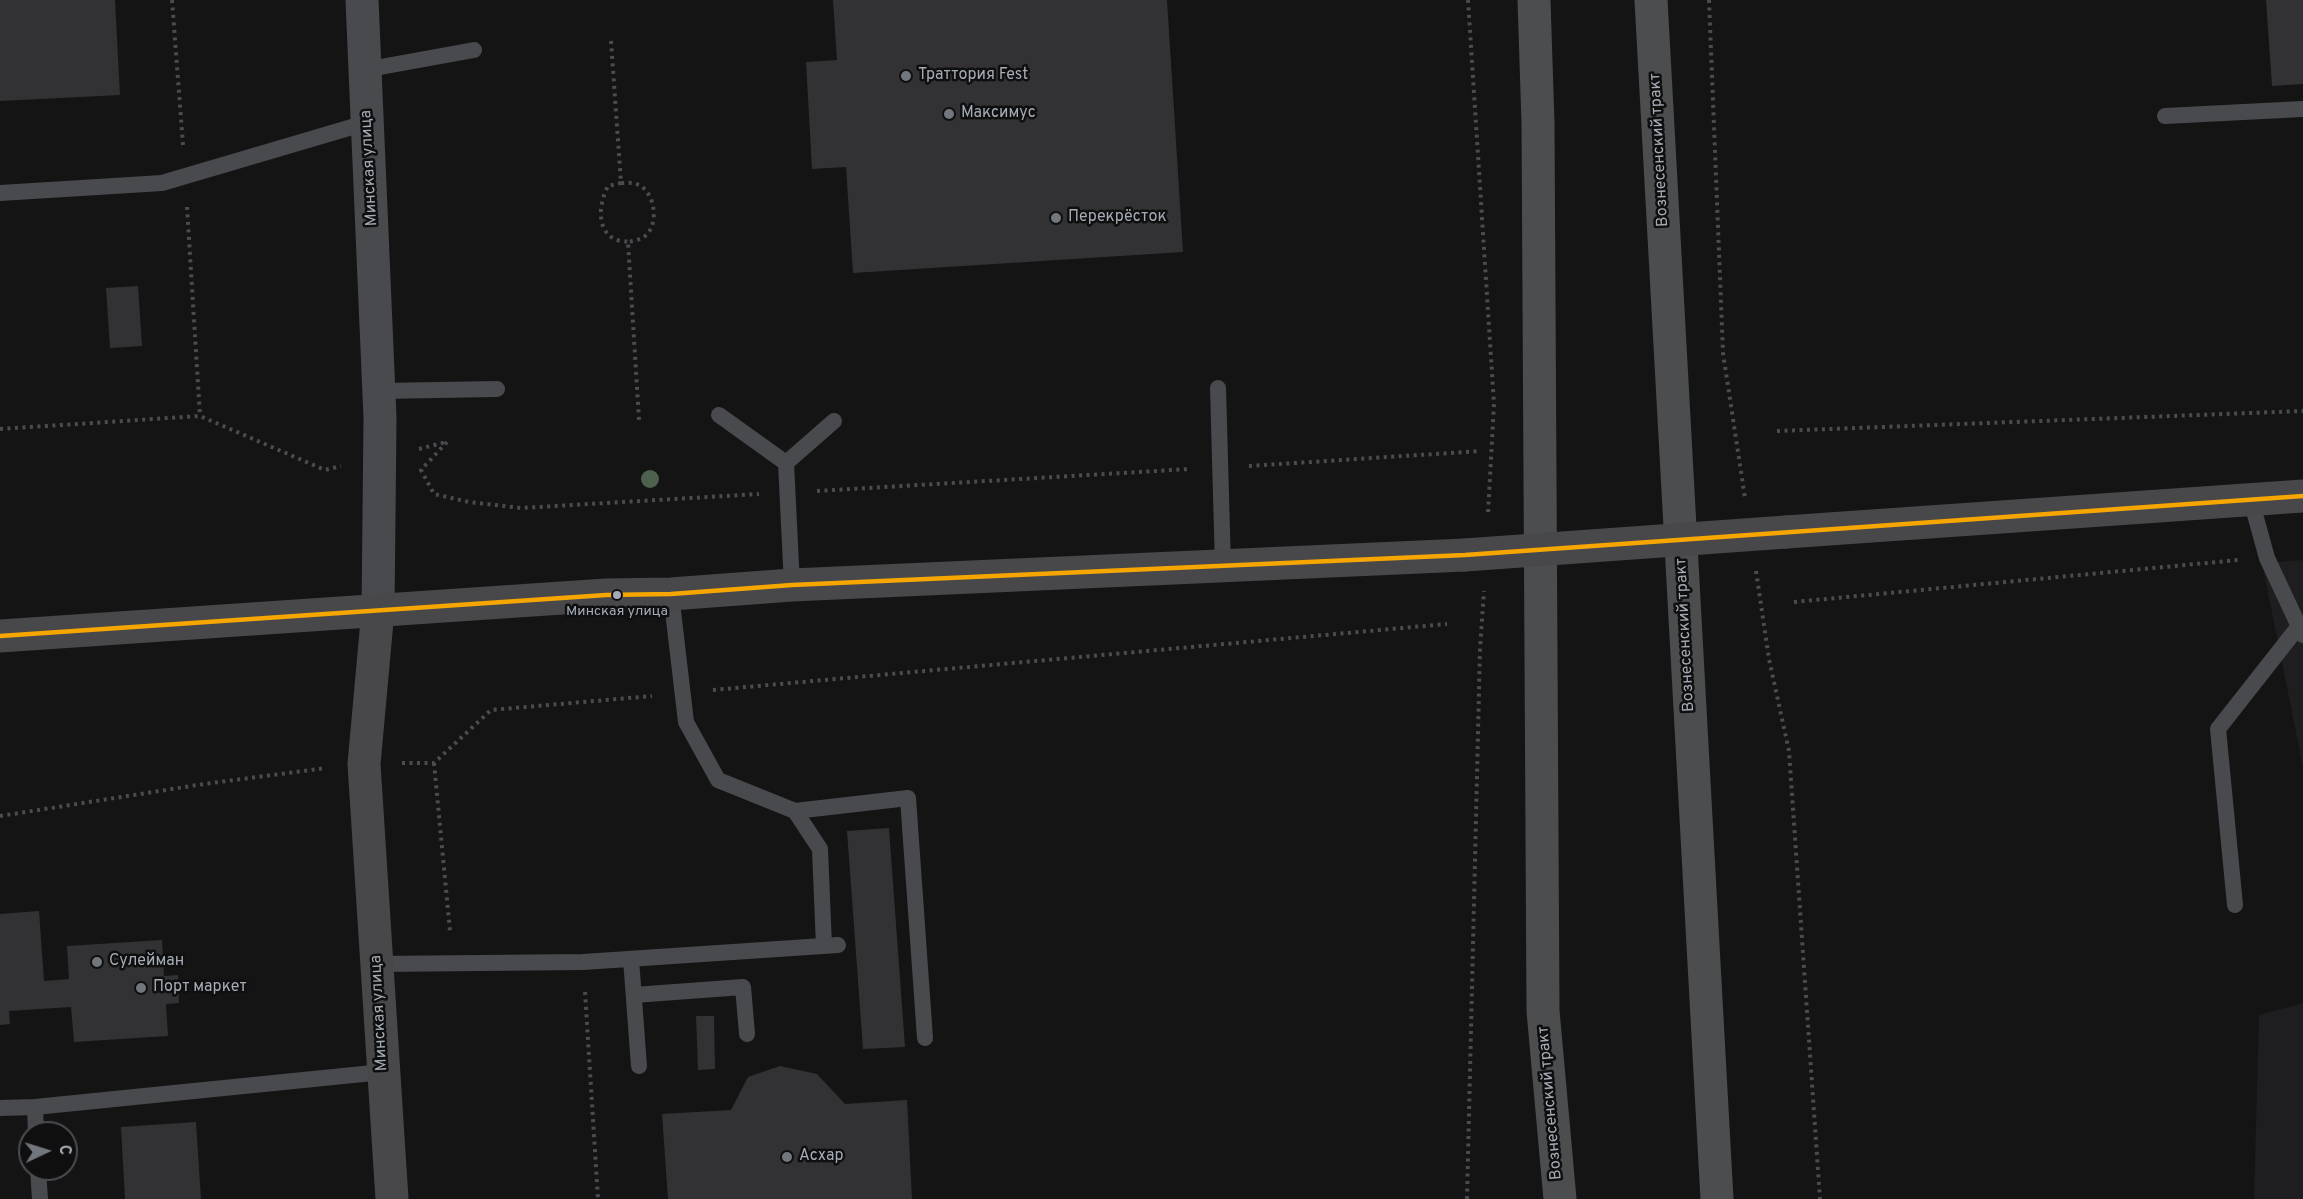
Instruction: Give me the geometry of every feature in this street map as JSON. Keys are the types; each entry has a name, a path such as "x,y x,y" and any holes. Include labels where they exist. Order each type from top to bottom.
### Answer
{"main road":[{"name":"Вознесенский тракт","path":"1534,0 1538,123 1543,1011 1560,1199"},
{"name":"Вознесенский тракт","path":"1651,0 1717,1199"},
{"path":"0,636 606,595 671,594 792,585 1465,555 2303,496"},
{"name":"Минская улица","path":"378,610 364,764 392,1199"}],"street":[{"name":"Минская улица","path":"362,0 379,391 378,610"}],"lane":[{"path":"364,70 474,50"},
{"path":"2165,116 2303,109"},
{"path":"0,193 162,183 369,122"},
{"path":"1218,388 1223,566"},
{"path":"379,391 497,389"},
{"path":"719,415 786,463"},
{"path":"786,463 834,421"},
{"path":"786,463 792,585"},
{"path":"2235,905 2218,729 2301,630 2268,558 2251,500"},
{"path":"671,594 686,722 718,780 795,811 908,798 925,1038"},
{"path":"377,964 583,962 831,945 820,849 795,811"},
{"path":"631,959 639,1066"},
{"path":"634,994 743,987 747,1034"},
{"path":"0,1108 35,1107 383,1072"},
{"path":"35,1107 36,1121"},
{"path":"39,1181 40,1199"}],"path":[{"path":"1468,0 1494,404 1488,520"},
{"path":"1709,0 1723,353 1746,506"},
{"path":"611,41 621,183"},
{"path":"630,182 641,186 649,194 654,214 652,226 644,237 628,242 613,238 606,230 600,210 608,186 630,182"},
{"path":"628,242 639,420"},
{"path":"1777,431 2303,411"},
{"path":"0,429 200,416 325,470 447,442 421,470 434,494 469,502 521,508 1481,451"},
{"path":"1794,602 2268,558"},
{"path":"1755,565 1769,659 1789,751 1820,1199"},
{"path":"1467,1199 1480,649 1484,590"},
{"path":"0,816 204,784 364,764 434,763 491,710 1446,624"},
{"path":"434,763 450,931 461,934"},
{"path":"583,962 598,1199"}],"shaded area":[{"path":"2303,560 2303,767 2262,563"},
{"path":"2303,1003 2303,1199 2254,1199 2259,1015"}],"building":[{"path":"0,0 115,0 120,95 0,101"},
{"path":"833,0 1167,0 1183,252 853,273 846,167 812,169 806,62 837,60"},
{"path":"2266,0 2303,0 2303,84 2272,86"},
{"path":"138,286 142,346 110,348 106,288"},
{"path":"889,828 905,1047 863,1049 847,831"},
{"path":"39,911 44,981 69,979 67,946 162,940 164,976 178,975 179,1003 166,1004 168,1036 74,1042 71,1007 9,1011 10,1024 0,1025 0,914"},
{"path":"696,1016 714,1016 715,1069 698,1070"},
{"name":"Асхар","path":"780,1066 817,1074 845,1104 907,1100 912,1199 668,1199 662,1114 731,1110 748,1077"},
{"path":"196,1122 201,1199 125,1199 121,1127"}],"transit line":[{"path":"0,636 606,595 671,594 792,585 1465,555 2303,496"}],"place":[{"name":"Траттория Fest","path":"906,76"},
{"name":"Максимус","path":"949,114"},
{"name":"Перекрёсток","path":"1056,218"},
{"name":"Минская улица","path":"617,595"},
{"name":"Сулейман","path":"97,962"},
{"name":"Порт маркет","path":"141,988"},
{"name":"Асхар","path":"787,1157"}]}
